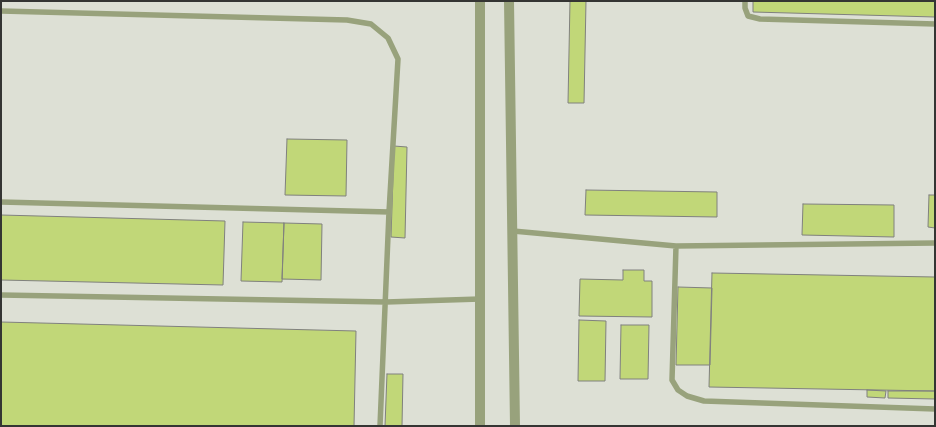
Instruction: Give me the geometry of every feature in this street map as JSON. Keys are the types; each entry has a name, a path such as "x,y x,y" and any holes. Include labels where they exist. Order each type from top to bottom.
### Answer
{"street":[{"path":"480,1 480,426"},
{"path":"509,1 515,426"}],"lane":[{"path":"745,1 745,8 748,16 760,19 935,24"},
{"path":"1,11 347,20 371,24 388,38 398,60 389,212 380,426"},
{"path":"1,202 389,212"},
{"path":"513,230 676,246 935,243"},
{"path":"676,246 672,380 678,390 687,396 704,401 935,409"},
{"path":"1,295 386,302 480,299"}],"shaded area":[{"path":"1,1 935,1 935,426 1,426"}],"building":[{"path":"570,1 586,1 584,103 568,103"},
{"path":"753,1 935,1 935,17 753,12"},
{"path":"287,139 347,140 346,196 285,195"},
{"path":"394,146 407,147 405,238 391,237"},
{"path":"586,190 717,192 717,217 585,215"},
{"path":"929,195 935,195 935,228 928,227"},
{"path":"803,204 894,205 894,237 802,235"},
{"path":"1,215 225,221 223,285 1,280"},
{"path":"243,222 284,223 282,282 241,281"},
{"path":"284,223 322,224 321,280 282,279"},
{"path":"623,270 644,270 644,281 652,281 652,317 579,316 580,279 623,280"},
{"path":"712,273 935,277 935,391 709,387"},
{"path":"678,287 712,288 710,365 676,365"},
{"path":"579,320 606,321 605,381 578,381"},
{"path":"1,322 356,331 354,426 1,426"},
{"path":"621,325 649,325 648,379 620,379"},
{"path":"387,374 403,374 402,426 385,426"},
{"path":"867,390 886,391 885,398 867,397"},
{"path":"888,391 935,391 935,399 888,398"}]}
